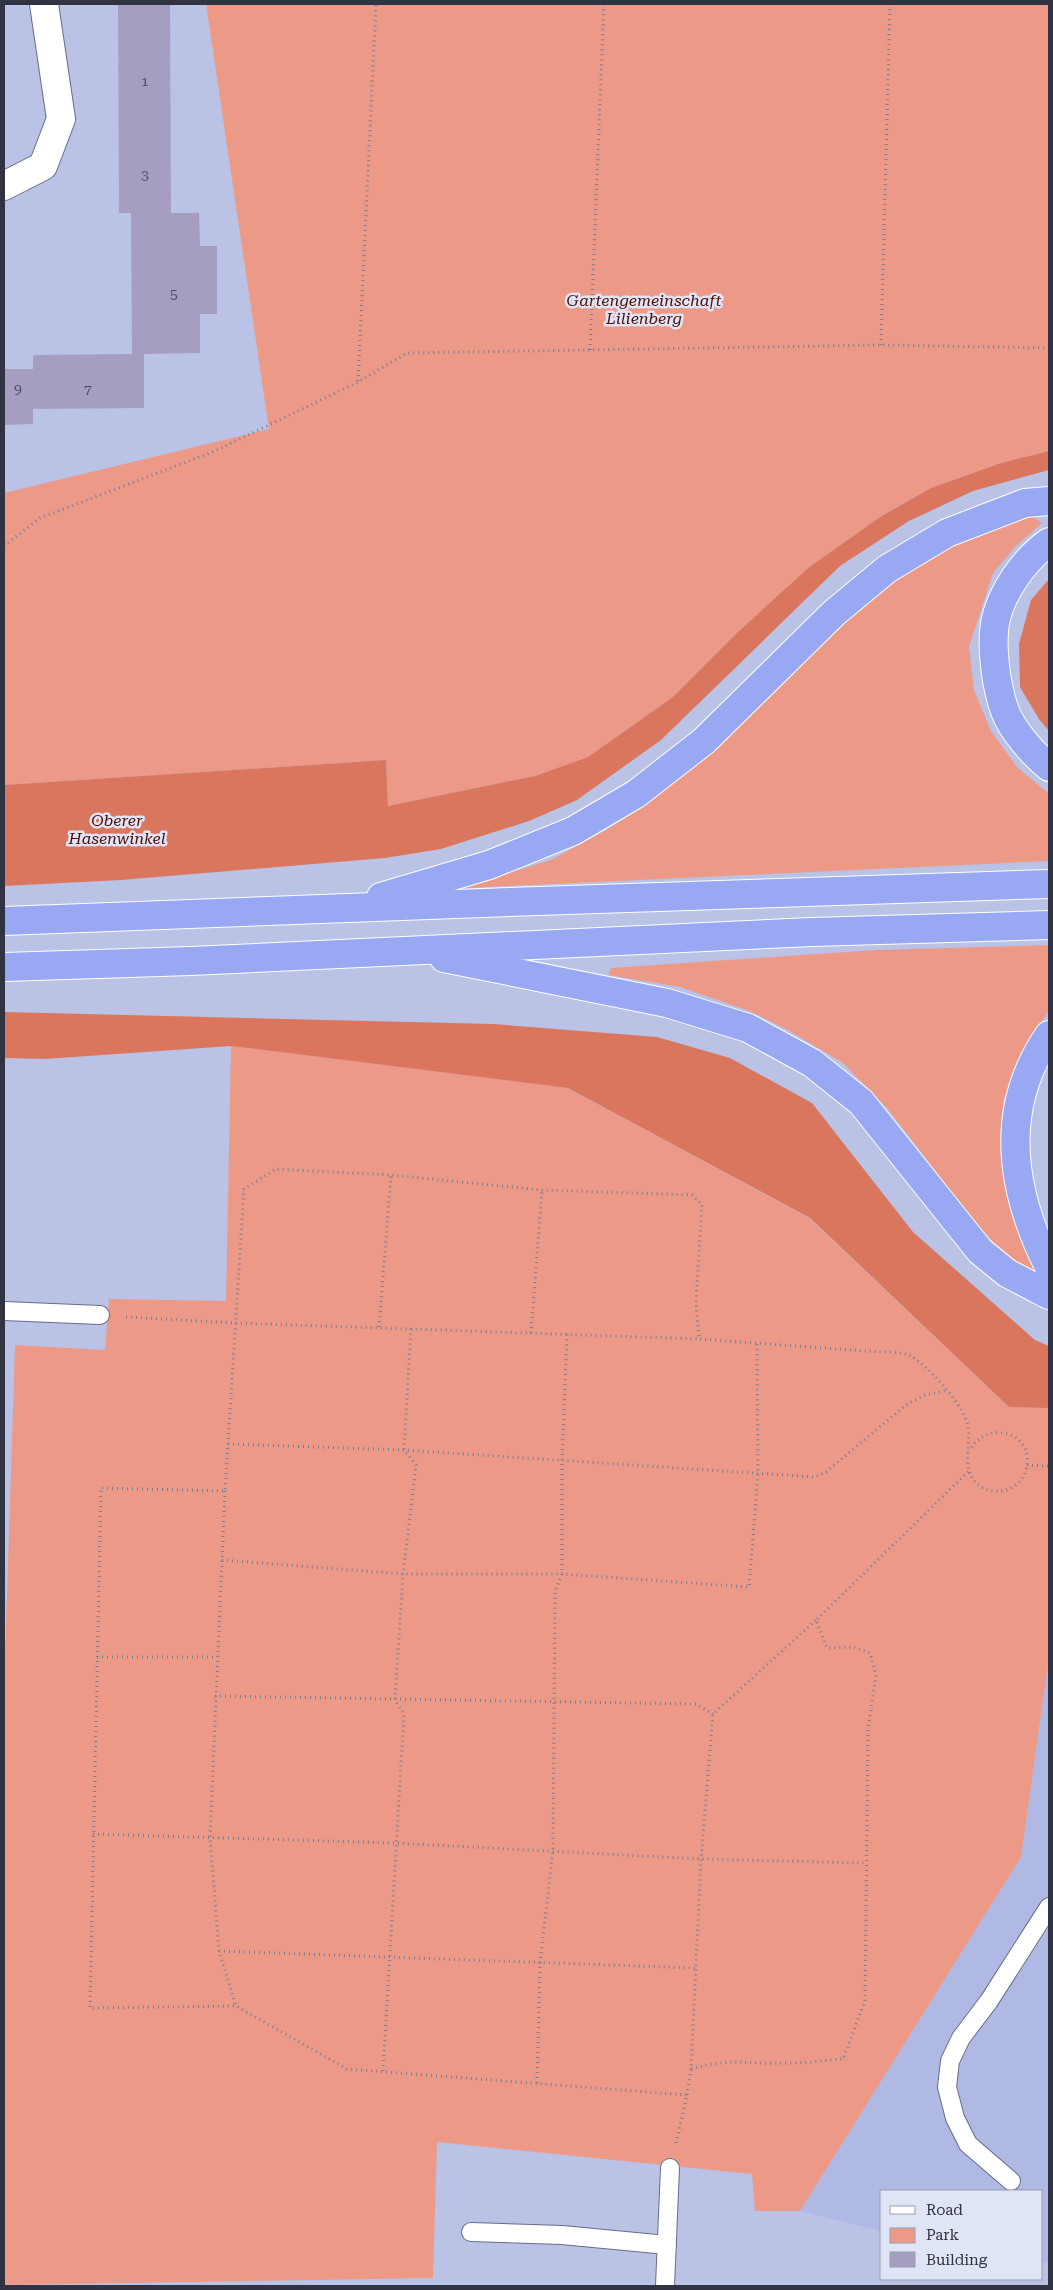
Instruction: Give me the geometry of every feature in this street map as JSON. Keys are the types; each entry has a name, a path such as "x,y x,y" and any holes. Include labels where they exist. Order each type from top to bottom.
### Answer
{"highway":[{"path":"352,906 489,865 581,827 636,794 704,741 834,613 887,569 947,533 1025,503 1049,501"},
{"path":"1049,542 1038,549 1008,587 995,624 995,670 1005,712 1033,754 1049,767"},
{"path":"4,921 352,906 462,905 1049,884"},
{"path":"4,967 191,961 404,949 812,932 1049,925"},
{"path":"404,949 667,1003 756,1033 812,1063 861,1102 980,1251 1007,1273 1049,1295"},
{"path":"1049,1035 1023,1083 1018,1111 1016,1146 1018,1182 1027,1217 1049,1267"}],"street":[{"path":"4,186 43,166 61,119 44,4"}],"lane":[{"path":"4,1311 100,1315"},
{"path":"1011,2181 968,2144 955,2118 947,2087 950,2061 961,2038 989,2001 1049,1907"},
{"path":"665,2286 670,2168"},
{"path":"471,2232 562,2234 667,2245"}],"path":[{"path":"358,382 376,4"},
{"path":"590,350 604,4"},
{"path":"881,345 890,4"},
{"path":"4,546 40,518 215,451 358,382 407,353 881,345 1049,348"},
{"path":"236,2006 219,1951 210,1837 225,1492 244,1189 276,1169 391,1176 542,1190 692,1195 702,1205 696,1303 699,1339"},
{"path":"379,1327 391,1176"},
{"path":"531,1333 542,1190"},
{"path":"100,1315 236,1323 699,1339 910,1355 948,1390 968,1424 969,1471 984,1489 1004,1491 1019,1482 1027,1465 1025,1452 1019,1440 1001,1432 982,1436 969,1451"},
{"path":"383,2071 404,1714 395,1700 403,1574 416,1465 404,1450 411,1328"},
{"path":"537,2083 540,1963 553,1850 555,1592 562,1574 562,1461 567,1334"},
{"path":"222,1560 403,1574 562,1574 749,1587 758,1474 757,1343"},
{"path":"228,1444 404,1450 815,1477 826,1472 906,1405 925,1395 948,1390"},
{"path":"1027,1465 1049,1466"},
{"path":"670,2168 691,2069 701,1859 713,1714 816,1620 969,1471"},
{"path":"225,1492 101,1488 90,2008 236,2006 347,2068 687,2095"},
{"path":"691,2069 722,2062 789,2063 844,2059 865,2001 868,1729 876,1675 870,1654 853,1647 827,1648 816,1620"},
{"path":"97,1657 217,1657"},
{"path":"215,1696 696,1704 713,1714"},
{"path":"93,1834 395,1843 701,1859 866,1863"},
{"path":"219,1951 695,1968"}],"shaded area":[{"path":"1049,1658 1049,2263 1043,2262 1043,2190 880,2190 880,2231 800,2211 1021,1857"}],"green space":[{"name":"Gartengemeinschaft Lilienberg","path":"206,4 1049,4 1049,451 1001,463 931,488 880,517 808,568 739,631 673,697 588,757 535,776 388,806 386,760 4,785 4,493 269,429"},
{"name":"Oberer Hasenwinkel","path":"1049,451 1049,470 973,491 909,521 840,566 661,740 577,800 529,821 441,849 385,858 121,880 4,886 4,785 386,760 388,806 535,776 588,757 673,697 739,631 808,568 880,517 931,488 1001,463"},
{"path":"1030,515 1042,523 1015,547 993,573 969,647 974,690 991,731 1017,767 1049,794 1049,861 446,889 496,877 551,860 608,829 647,804 702,758 848,614 938,553 994,527"},
{"path":"1049,579 1049,731 1039,719 1020,687 1019,644 1031,600"},
{"path":"1049,945 1049,1010 1018,1059 1003,1102 1005,1178 1018,1232 1043,1273 1039,1279 1007,1257 974,1221 887,1108 843,1063 788,1030 752,1012 680,987 608,975 611,968 876,950"},
{"path":"4,1012 493,1024 657,1037 730,1058 812,1103 913,1232 1035,1340 1049,1346 1049,1408 1009,1407 810,1218 568,1088 231,1046 45,1059 4,1058"},
{"path":"231,1046 568,1088 809,1218 1009,1407 1049,1408 1049,1658 1021,1857 800,2211 755,2211 752,2174 437,2142 433,2278 4,2285 4,1690 15,1345 105,1350 109,1299 226,1301"}],"building":[{"path":"118,4 170,4 171,213 199,213 200,246 217,246 217,314 200,314 200,353 144,354 144,408 33,409 33,424 4,425 4,369 33,369 33,355 132,354 131,213 119,213"}]}
